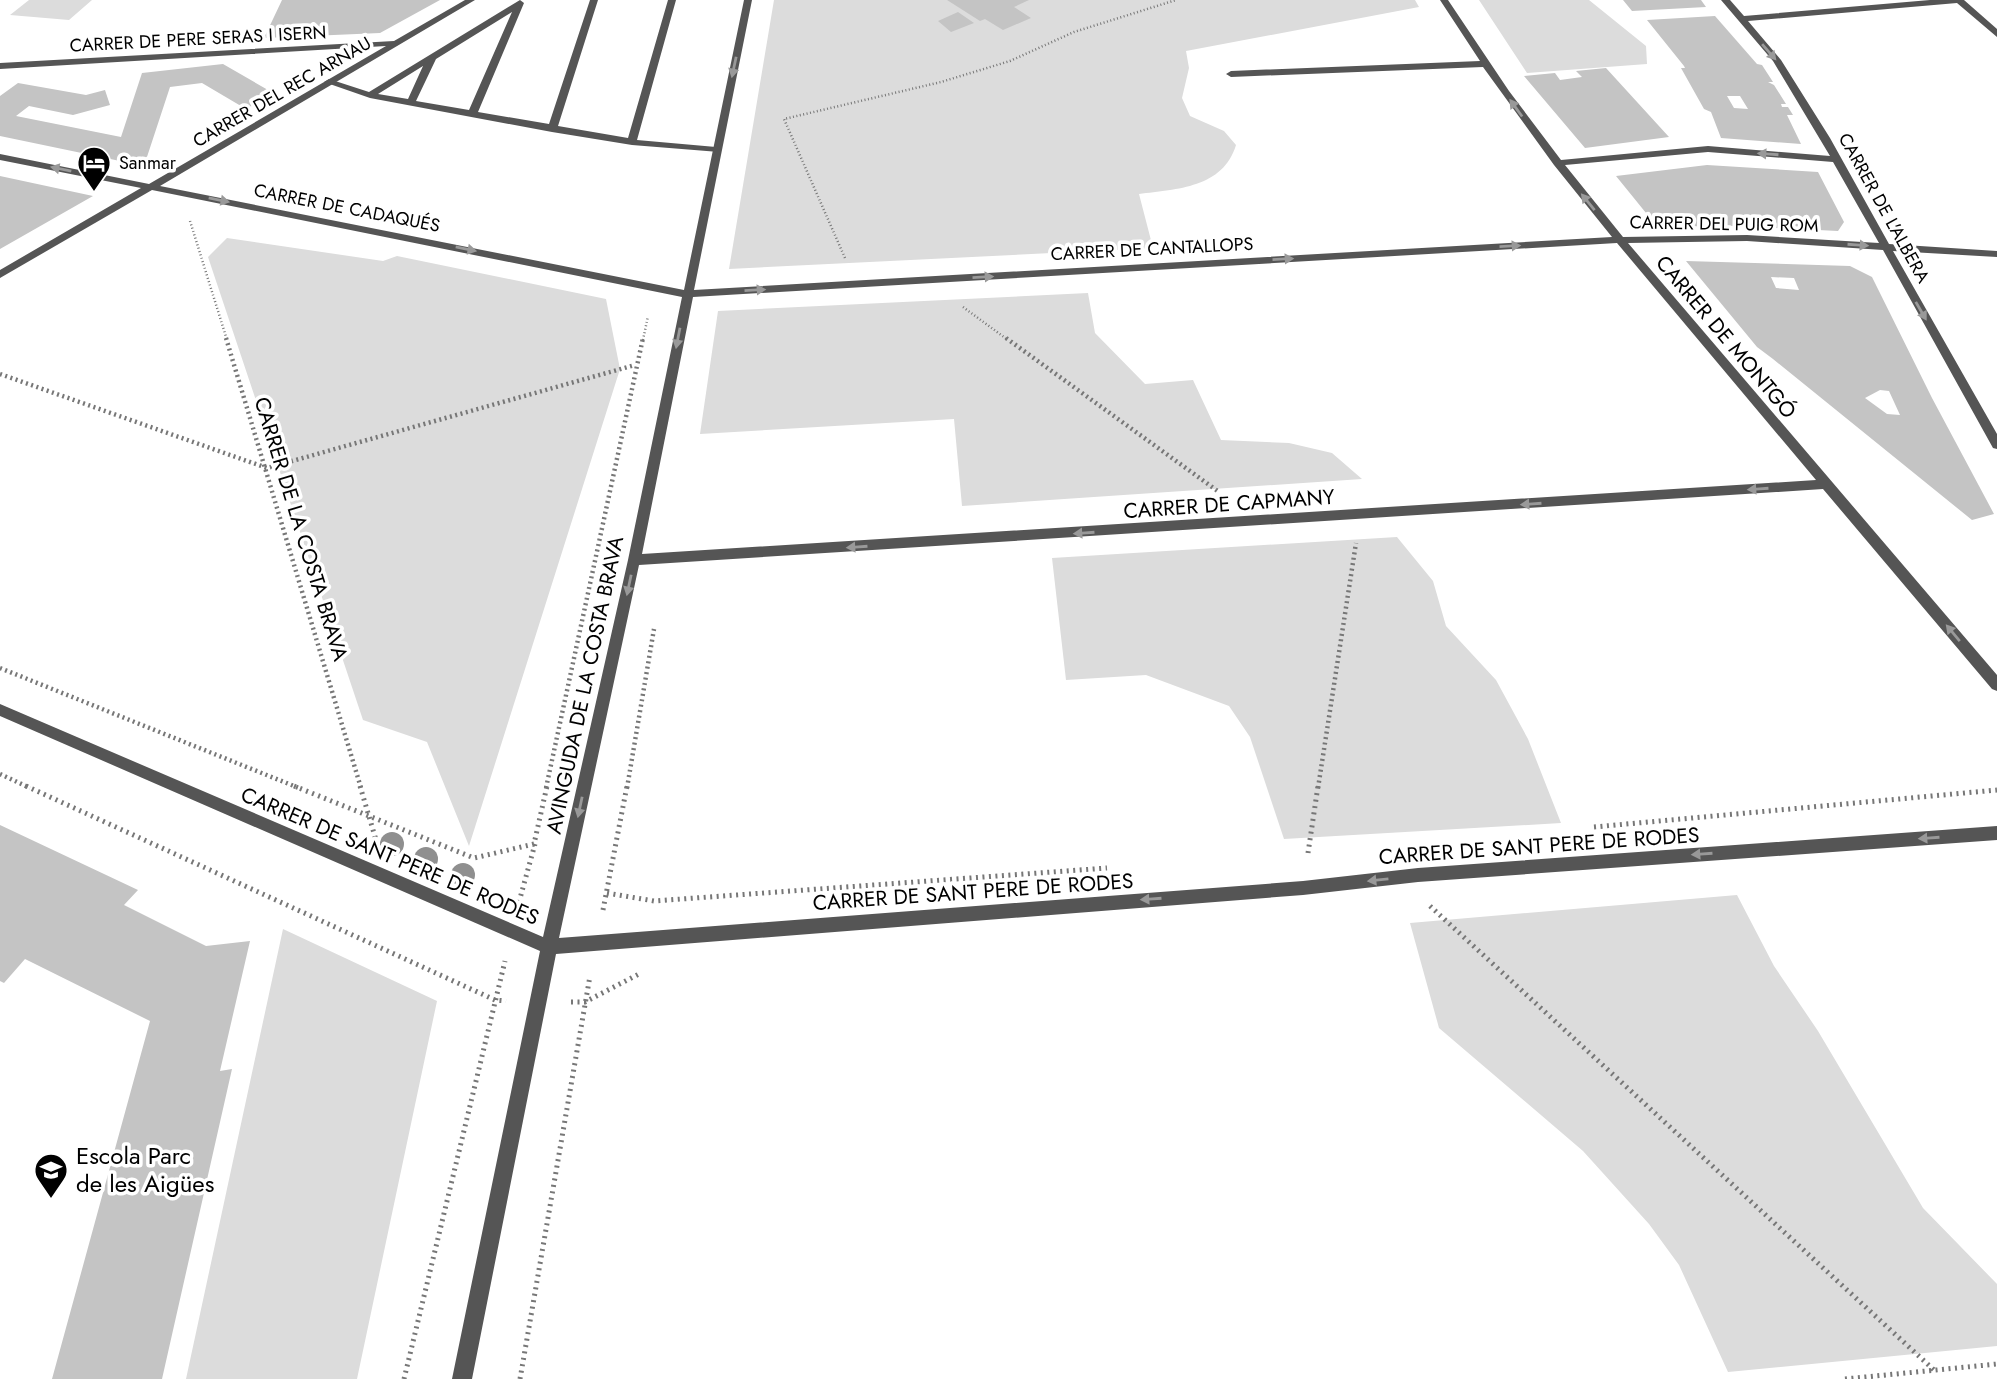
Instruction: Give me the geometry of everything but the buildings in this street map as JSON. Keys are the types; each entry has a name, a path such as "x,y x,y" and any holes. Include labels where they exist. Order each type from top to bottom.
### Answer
{"street":[{"name":"CARRER DEL REC ARNAU","path":"0,275 471,0"},
{"path":"552,129 594,0"},
{"path":"632,142 672,0"},
{"name":"AVINGUDA DE LA COSTA BRAVA","path":"462,1379 549,947 634,560 748,0"},
{"name":"CARRER DE MONTGÓ","path":"1444,0 1483,64 1618,240 1997,685"},
{"name":"CARRER DE L'ALBERA","path":"1725,0 1777,60 1836,159 1997,445"},
{"path":"1740,19 1959,0 1997,34"},
{"path":"472,114 522,1"},
{"path":"370,95 522,1"},
{"name":"CARRER DE PERE SERAS I ISERN","path":"0,66 397,43"},
{"path":"411,102 432,57"},
{"path":"1231,74 1483,64"},
{"path":"329,82 370,95 552,129 632,142 716,150"},
{"path":"1557,163 1708,149 1836,159"},
{"name":"CARRER DE CADAQUÉS","path":"0,157 687,294"},
{"name":"CARRER DEL PUIG ROM","path":"1618,240 1747,238 1997,254"},
{"name":"CARRER DE CANTALLOPS","path":"687,294 1618,240"},
{"name":"CARRER DE CAPMANY","path":"634,560 1826,484"},
{"name":"CARRER DE SANT PERE DE RODES","path":"0,710 549,947 1303,888 1418,875 1997,832"}],"path":[{"path":"857,284 784,119 941,82 1010,61 1074,32 1176,0"},
{"name":"CARRER DE LA COSTA BRAVA","path":"207,198 188,215 267,468 388,878"},
{"path":"926,280 1260,522"},
{"path":"0,668 474,858 534,844 635,365 655,287"},
{"path":"0,374 267,468 635,365"},
{"path":"1308,853 1361,515"},
{"path":"1586,828 1997,790"},
{"path":"520,1379 596,943 616,852"},
{"path":"1294,854 1320,852"},
{"path":"607,893 654,901 1113,867"},
{"path":"1430,909 1934,1370"},
{"path":"404,1379 512,931"},
{"path":"1845,1379 1997,1364"}],"shaded area":[{"path":"29,0 92,0 69,20 10,15"},
{"path":"774,0 1415,0 1419,7 1186,51 1189,68 1182,98 1190,116 1224,131 1236,145 1230,159 1210,178 1183,188 1139,194 1153,248 729,269"},
{"path":"1479,0 1589,0 1646,46 1647,64 1527,73"},
{"path":"227,238 383,261 397,256 606,299 620,369 469,846 427,742 363,720 208,257"},
{"path":"1088,293 1095,333 1145,384 1193,380 1221,440 1289,443 1332,453 1362,479 962,506 954,419 700,434 718,311"},
{"path":"1397,537 1433,581 1446,626 1496,680 1528,739 1561,823 1284,839 1250,737 1229,706 1146,675 1066,680 1052,558"},
{"path":"1737,895 1774,966 1818,1031 1923,1208 1997,1284 1997,1346 1728,1372 1679,1265 1649,1224 1583,1151 1439,1028 1410,923"},
{"path":"283,929 437,1001 357,1379 186,1379"}],"place":[{"name":"Sanmar","path":"94,193"},
{"name":"Escola Parc de les Aigües","path":"51,1200"}]}
